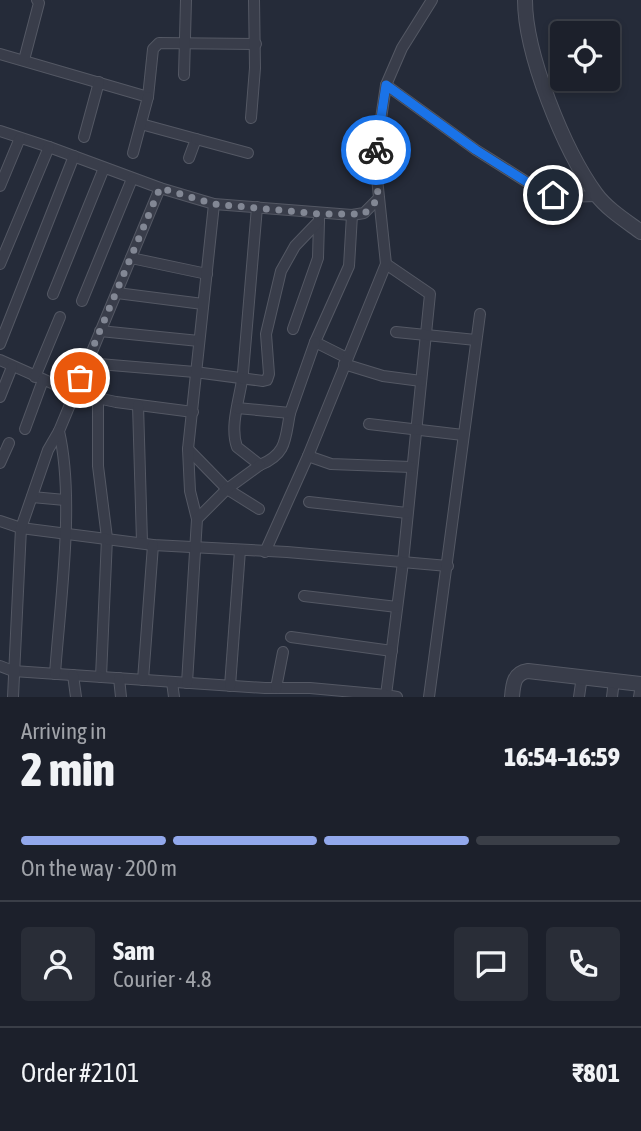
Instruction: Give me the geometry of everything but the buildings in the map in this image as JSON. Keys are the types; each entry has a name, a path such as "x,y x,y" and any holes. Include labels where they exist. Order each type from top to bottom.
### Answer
{"street":[{"path":"24,60 37,0"},
{"path":"184,75 186,0"},
{"path":"251,118 256,44 254,0"},
{"path":"265,552 386,264 375,159 386,85 402,48 432,0"},
{"path":"524,0 524,21 533,60 564,138 596,196 641,232"},
{"path":"133,153 148,97 153,49 159,43 256,44"},
{"path":"0,54 148,97"},
{"path":"85,137 99,82"},
{"path":"386,85 476,150 541,191 564,197 596,196"},
{"path":"141,124 248,153"},
{"path":"0,131 132,179 214,204 257,207 319,218 364,214 378,199"},
{"path":"0,186 20,138"},
{"path":"189,158 196,139"},
{"path":"0,264 49,147"},
{"path":"0,344 74,156"},
{"path":"53,294 103,168"},
{"path":"82,301 132,179"},
{"path":"13,697 21,528 48,450 59,431 160,188"},
{"path":"187,683 197,519 190,491 188,449 214,204"},
{"path":"257,207 235,443 260,465"},
{"path":"197,519 227,489 260,465 270,461 284,444 290,414 315,342 349,266 352,215"},
{"path":"293,329 318,258 319,218"},
{"path":"88,363 267,380 269,374 266,334 281,271 295,247 319,218"},
{"path":"131,258 207,274"},
{"path":"0,666 13,671 187,683 217,691 230,686 269,691 391,696 392,651 430,294 386,264"},
{"path":"117,293 203,304"},
{"path":"429,697 480,314"},
{"path":"25,429 60,317"},
{"path":"100,331 199,341"},
{"path":"396,332 476,340"},
{"path":"315,342 345,361 383,376 421,381"},
{"path":"0,360 74,393 193,412"},
{"path":"0,397 12,367"},
{"path":"98,397 98,466 107,538 101,677"},
{"path":"138,405 148,544 142,680"},
{"path":"237,408 290,414"},
{"path":"369,424 463,435"},
{"path":"55,674 65,534 63,448 59,431"},
{"path":"0,463 9,443"},
{"path":"188,449 227,489 259,509"},
{"path":"307,456 331,464 411,467"},
{"path":"32,497 65,500"},
{"path":"309,502 407,513"},
{"path":"0,522 21,528 148,544 447,566"},
{"path":"230,686 240,550"},
{"path":"304,596 397,607"},
{"path":"291,637 392,651"},
{"path":"269,691 283,652"},
{"path":"512,697 514,684 520,673 528,671 641,684 639,697"},
{"path":"73,675 76,697"},
{"path":"579,697 582,676"},
{"path":"119,678 121,697"},
{"path":"611,697 614,680"},
{"path":"172,682 174,697"}],"way so far":[{"path":"80,378 160,188 214,204 320,214 364,214 378,199 376,150"}],"route":[{"path":"376,150 386,85 476,150 541,191 553,195"}]}
